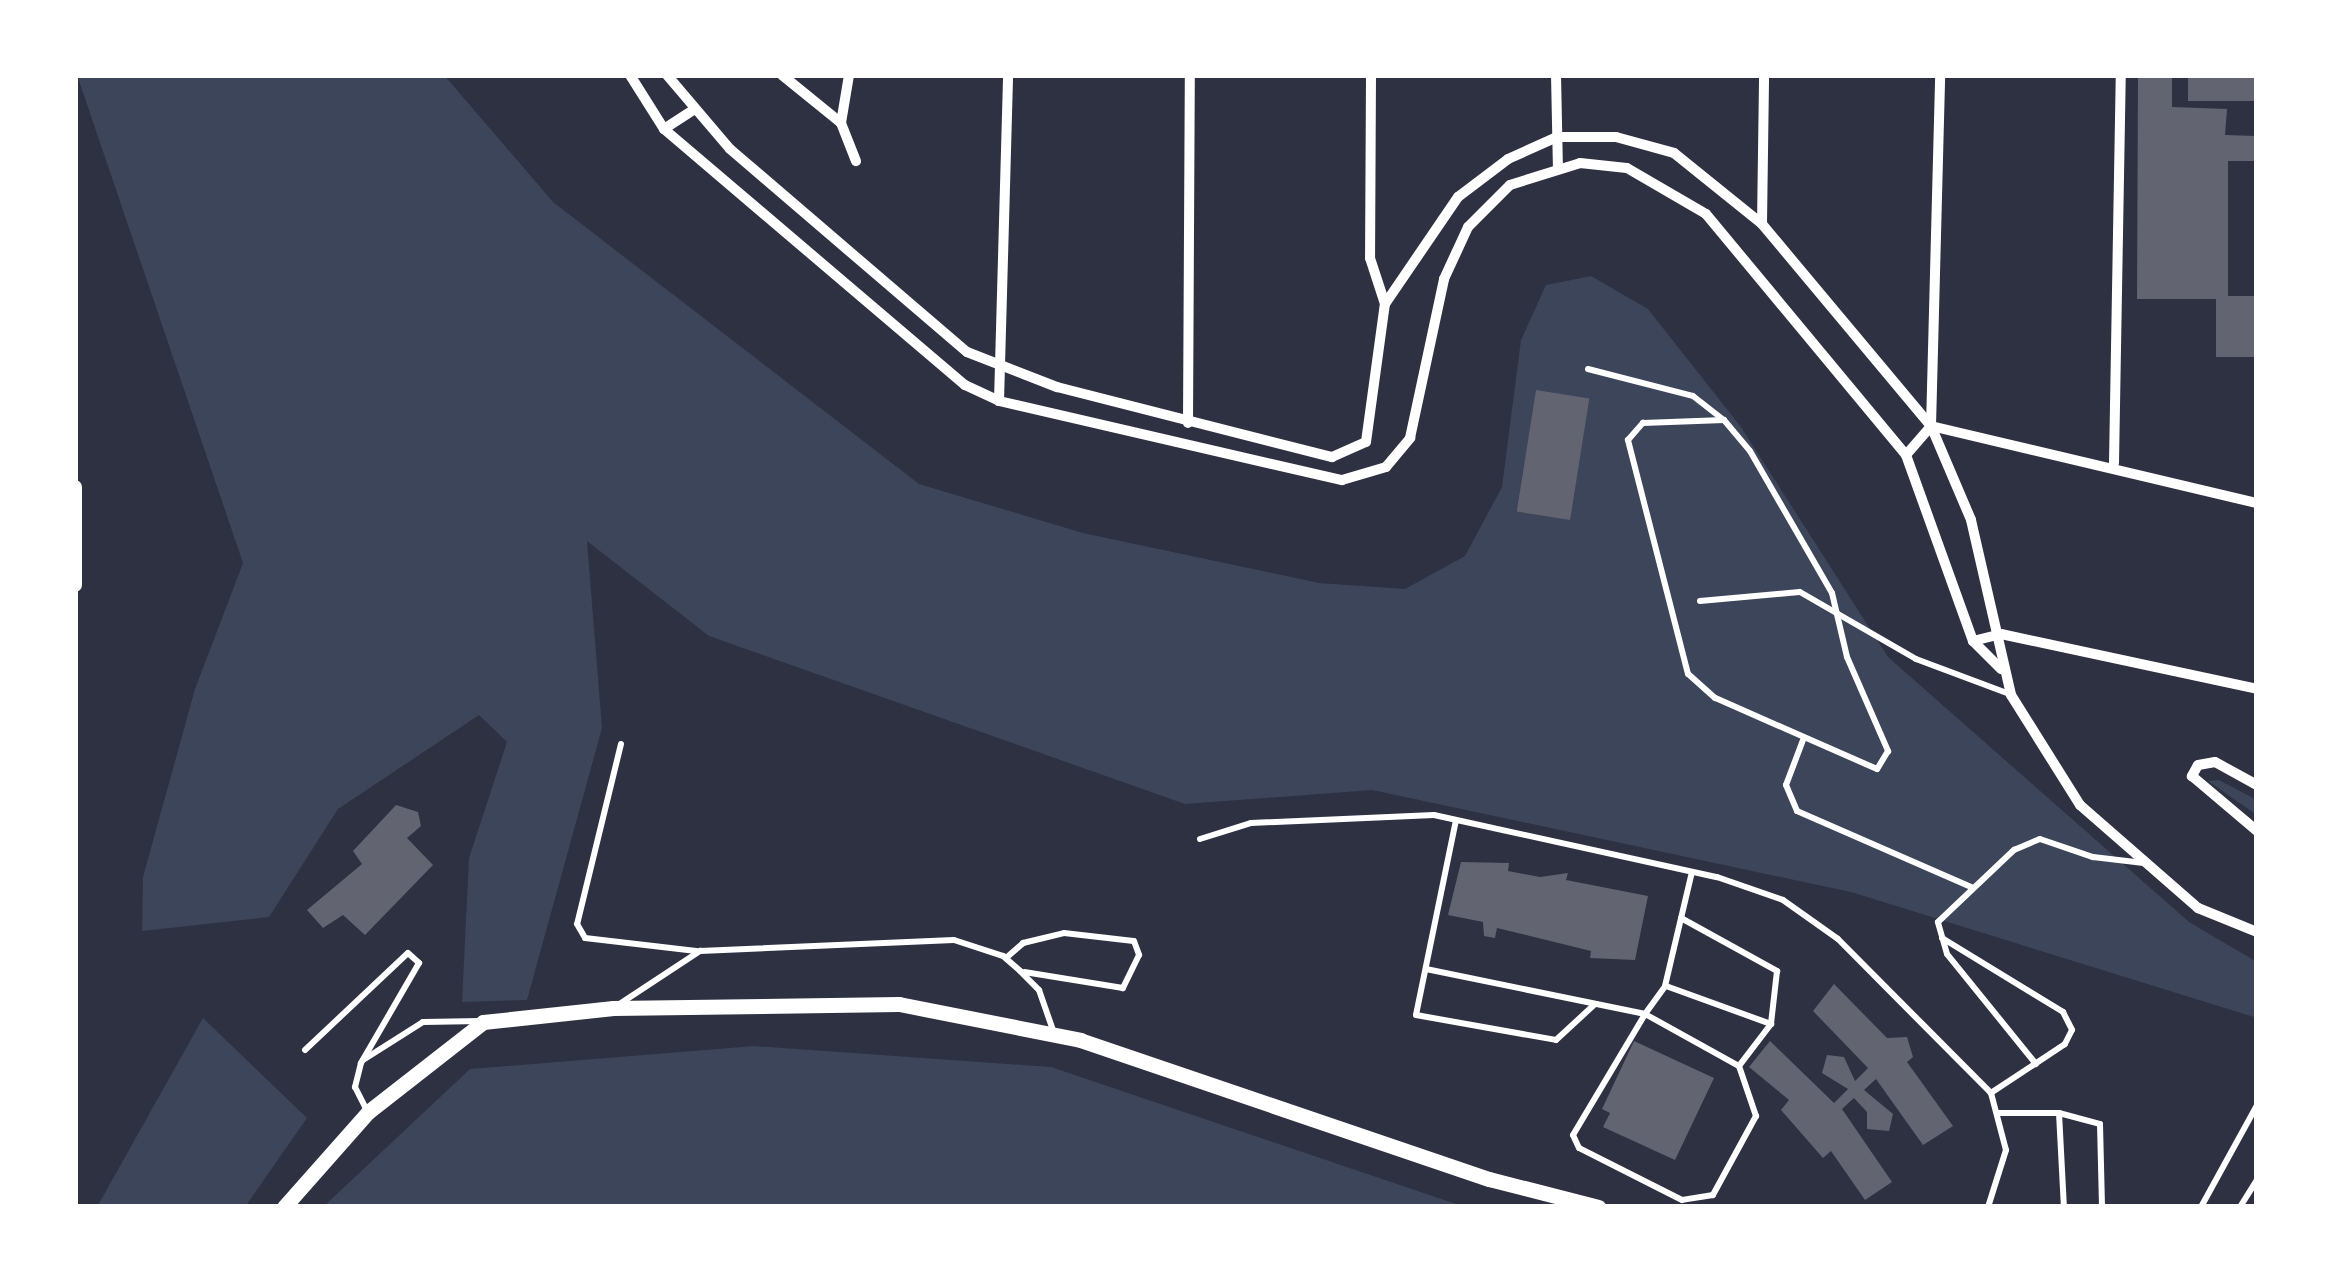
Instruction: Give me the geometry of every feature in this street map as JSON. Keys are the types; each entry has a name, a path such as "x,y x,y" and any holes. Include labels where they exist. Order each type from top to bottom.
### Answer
{"main road":[{"path":"284,1207 368,1112 483,1022 613,1008 899,1004 1054,1033 1489,1179 1598,1207"}],"street":[{"path":"630,75 664,129 964,385 999,400 1342,480 1369,474 1410,438 1444,279 1468,227 1510,185 1558,168 1627,168 1706,214 1906,455 1973,640 2001,669"},
{"path":"668,75 692,111 967,352 1000,369 1188,423 1332,457 1354,452 1375,417 1385,304 1370,258 1371,75"},
{"path":"782,75 841,123 856,161"},
{"path":"841,123 848,75"},
{"path":"999,400 1008,75"},
{"path":"1188,423 1190,75"},
{"path":"1556,75 1558,168"},
{"path":"1762,224 1764,75"},
{"path":"1906,455 1931,426 1940,75"},
{"path":"2114,463 2121,75"},
{"path":"664,129 692,111"},
{"path":"1385,304 1458,197 1508,159 1557,136 1616,137 1674,153 1762,224 1931,426 1971,520 2001,634 2001,669 2011,694 2080,805 2198,908 2257,932"},
{"path":"1931,426 2114,463 2257,503"},
{"path":"75,487 75,585"},
{"path":"1973,640 2001,634 2257,689"},
{"path":"2257,785 2215,762 2198,765 2192,776 2257,831"}],"lane":[{"path":"1588,369 1693,396 1724,419 1761,472 1837,614 1887,763 1864,767 1715,698 1688,674 1628,440 1643,423 1724,419"},
{"path":"1700,602 1799,592 1916,659 2011,694"},
{"path":"1804,739 1786,784 1797,811 1971,887"},
{"path":"621,743 577,924 585,938 700,951 954,940 1006,958 1020,971 1040,990 1054,1033"},
{"path":"1201,839 1251,823 1380,812 1456,820 1692,872 1783,900 1838,938 1991,1093 2006,1150 1988,1207"},
{"path":"1456,820 1416,1015 1556,1040 1595,1004"},
{"path":"1938,935 1945,909 2014,850 2040,839 2093,857 2146,863"},
{"path":"1426,969 1645,1014 1739,1066 1756,1116 1713,1195 1682,1199 1579,1148 1573,1135 1645,1014 1665,986 1692,872"},
{"path":"1681,919 1777,971 1771,1024 1739,1066"},
{"path":"1006,958 1023,943 1064,933 1134,941 1139,955 1123,988 1020,971"},
{"path":"1938,935 2036,1064"},
{"path":"1938,935 2063,1012 2072,1030 2066,1044 1991,1093"},
{"path":"613,1008 700,951"},
{"path":"304,1050 408,953 418,963 361,1063 356,1087 368,1112"},
{"path":"1665,986 1771,1024"},
{"path":"361,1063 424,1022 443,1016 483,1022"},
{"path":"2201,1207 2257,1105"},
{"path":"1999,1113 2059,1113 2100,1124 2102,1207"},
{"path":"2059,1113 2064,1207"},
{"path":"2240,1207 2257,1180"}],"shaded area":[{"path":"77,75 444,75 553,202 919,484 1083,533 1319,583 1405,589 1465,556 1502,487 1521,340 1546,285 1591,276 1648,309 1741,427 1888,657 2189,922 2257,962 2257,1018 1851,892 1372,790 1185,804 709,636 587,541 602,728 527,1000 462,1002 469,858 507,742 479,715 338,809 269,917 142,931 143,877 195,689 243,563"},
{"path":"2219,780 2257,800 2257,815 2208,781"},
{"path":"203,1018 307,1118 245,1207 97,1207"},
{"path":"754,1046 1051,1067 1465,1207 323,1207 470,1069"}],"building":[{"path":"2138,75 2172,75 2172,107 2227,109 2225,135 2257,136 2257,161 2228,161 2228,296 2257,296 2257,357 2216,357 2216,299 2137,299"},
{"path":"2188,75 2257,75 2257,101 2188,101"},
{"path":"1536,390 1589,398 1570,520 1517,511"},
{"path":"396,805 418,812 421,826 407,838 433,865 365,935 343,915 323,928 307,910 362,864 353,851"},
{"path":"1461,862 1509,863 1508,871 1540,877 1568,873 1566,880 1648,896 1635,960 1590,958 1591,951 1497,928 1495,938 1484,936 1483,922 1448,915"},
{"path":"1834,984 1887,1038 1907,1037 1913,1057 1907,1062 1953,1126 1923,1145 1876,1079 1864,1090 1893,1114 1889,1131 1867,1129 1867,1112 1854,1098 1842,1109 1892,1182 1865,1200 1831,1151 1823,1158 1781,1110 1789,1100 1749,1067 1770,1041 1834,1103 1848,1089 1822,1073 1827,1055 1844,1057 1855,1081 1868,1068 1813,1011"},
{"path":"1634,1041 1714,1078 1675,1160 1603,1127 1610,1113 1602,1109"}]}
